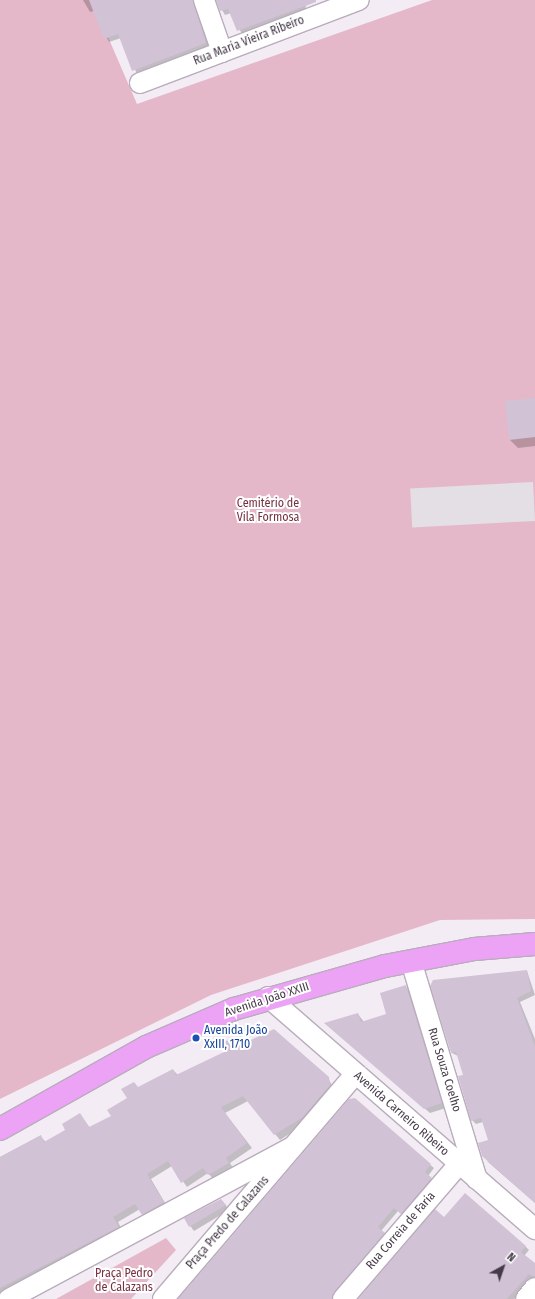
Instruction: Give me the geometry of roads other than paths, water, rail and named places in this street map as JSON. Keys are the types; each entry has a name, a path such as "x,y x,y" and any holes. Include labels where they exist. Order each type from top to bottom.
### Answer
{"main road":[{"name":"Avenida João XXIII","path":"0,1129 146,1047 268,997 411,961 474,949 535,944"}],"street":[{"path":"204,0 222,52"},
{"name":"Rua Maria Vieira Ribeiro","path":"140,83 222,52 320,7 359,0"},
{"name":"Rua Souza Coelho","path":"411,961 477,1179"},
{"name":"Avenida Carneiro Ribeiro","path":"268,997 535,1229"},
{"name":"Praça Predo de Calazans","path":"163,1299 355,1074"},
{"path":"9,1299 293,1147"},
{"name":"Rua Correia de Faria","path":"343,1299 459,1164"},
{"path":"526,1299 535,1288"}],"place":[{"name":"Avenida João XxIII, 1710","path":"196,1038"}],"park label":[{"name":"Cemitério de Vila Formosa","path":"268,511"},
{"name":"Praça Pedro de Calazans","path":"124,1281"}]}
